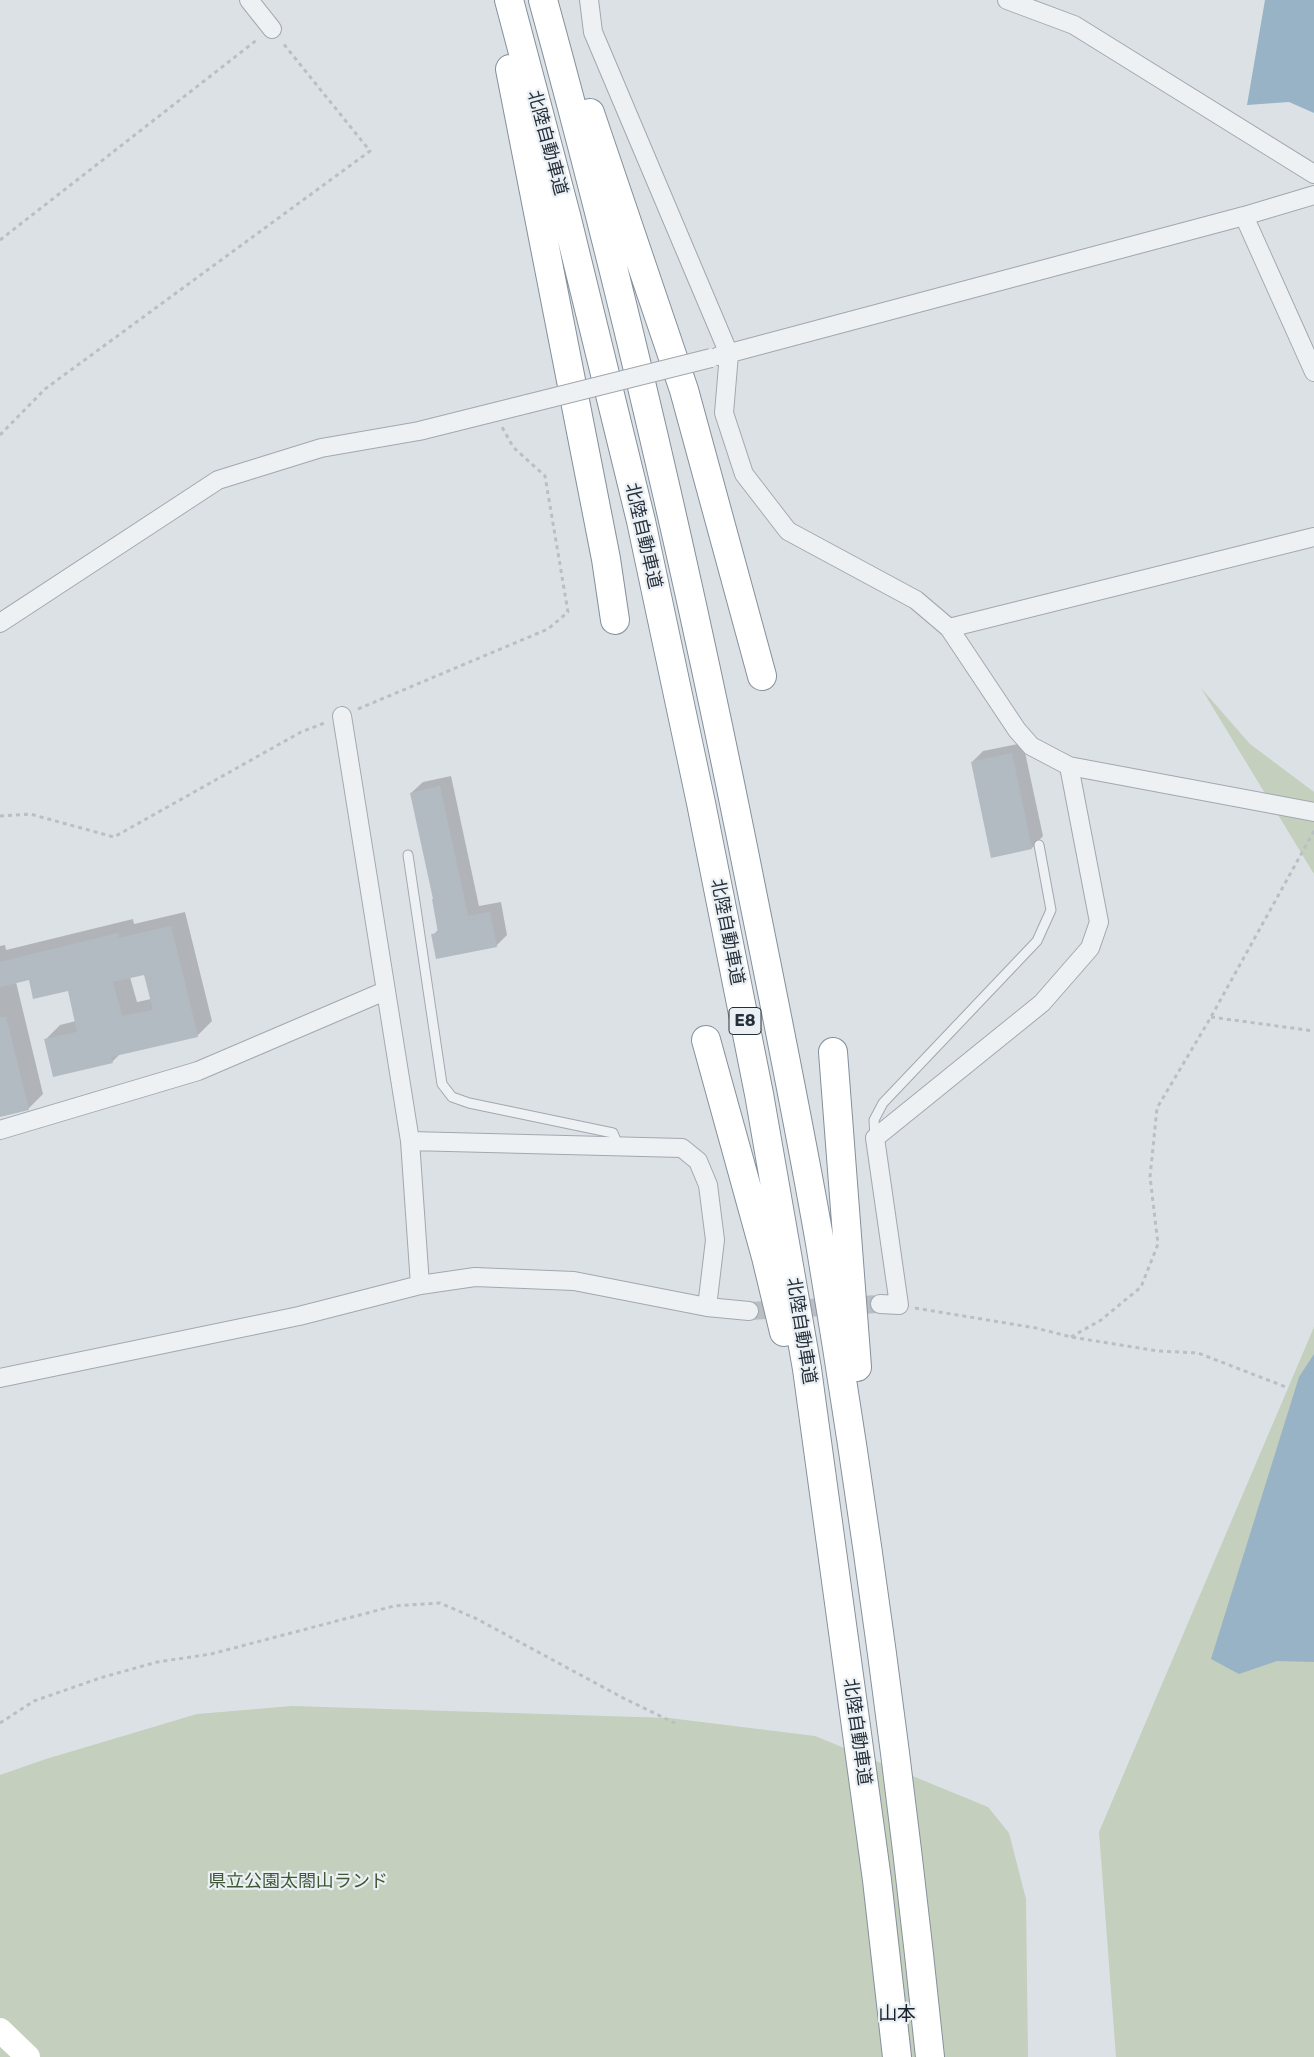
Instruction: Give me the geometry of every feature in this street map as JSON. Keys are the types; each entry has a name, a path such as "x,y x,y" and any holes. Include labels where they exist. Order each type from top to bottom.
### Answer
{"highway":[{"path":"495,0 541,221 576,415 606,559 615,620"},
{"name":"北陸自動車道","path":"509,0 566,215 640,521 703,812 786,1240 807,1369 845,1640 877,1880 897,2057"},
{"name":"北陸自動車道","path":"543,0 601,218 670,505 733,796 788,1070 842,1377 910,1873 930,2057"},
{"path":"551,0 684,390 762,676"},
{"path":"706,1040 766,1257 790,1356 845,1640"},
{"path":"833,1052 857,1373 900,1732 910,1873"}],"street":[{"path":"249,0 272,29"},
{"path":"589,0 593,32 730,354 724,413 744,474 788,531 916,600 949,628 1017,730 1031,746 1069,766 1314,812"},
{"path":"1007,0 1074,25 1314,174"},
{"path":"0,623 218,480 322,448 420,431 730,354 1244,216 1314,195"},
{"path":"1244,216 1314,372"},
{"path":"949,628 1314,537"},
{"path":"342,716 410,1141 420,1285"},
{"path":"880,1304 899,1305 875,1138 1042,1003 1090,948 1099,922 1069,766"},
{"path":"0,1130 198,1071 385,990"},
{"path":"410,1141 682,1148 698,1161 708,1185 715,1240 707,1306"},
{"path":"0,1378 299,1316 420,1285 475,1277 574,1281 707,1306 749,1311"},
{"path":"0,2030 28,2057"}],"lane":[{"path":"875,1138 874,1120 883,1103 1037,941 1051,910 1039,845"},
{"path":"408,855 442,1084 452,1096 469,1103 613,1133 618,1145"}],"path":[{"path":"0,240 272,29 370,151 45,389 0,435"},
{"path":"0,816 30,814 114,837 302,732 548,629 568,612 545,476 513,447 494,412"},
{"path":"1071,1337 1101,1320 1141,1287 1158,1244 1150,1177 1157,1108 1211,1017 1314,831"},
{"path":"1211,1017 1314,1032"},
{"path":"899,1305 1158,1351 1198,1353 1286,1387"},
{"path":"0,1723 34,1701 100,1678 157,1662 211,1654 394,1606 440,1603 477,1619 625,1700 674,1723"}],"green space":[{"path":"1201,688 1250,744 1314,792 1314,874"},
{"path":"1314,1327 1314,2057 1116,2057 1099,1832"},
{"name":"県立公園太閤山ランド","path":"292,1706 669,1718 815,1736 988,1807 1009,1833 1026,1899 1028,2057 0,2057 0,1775 46,1759 197,1714"}],"water":[{"path":"1265,0 1314,0 1314,113 1289,102 1247,105"},
{"path":"1314,1354 1314,1662 1277,1661 1239,1674 1211,1659 1299,1377"}],"building":[{"path":"1012,753 1032,849 991,858 971,762"},
{"path":"440,786 468,916 490,912 497,947 436,959 431,934 438,933 433,899 410,793"},
{"path":"171,926 198,1037 111,1057 113,1063 53,1077 44,1039 77,1032 68,991 33,999 29,980 0,987 0,962 118,933 119,938","holes":["144,975 153,1010 122,1016 113,982"]},
{"path":"0,1017 6,1017 29,1110 0,1117"}],"tunnel":[{"path":"749,1311 880,1304"}],"district":[{"name":"山本","path":"897,2015"}]}
